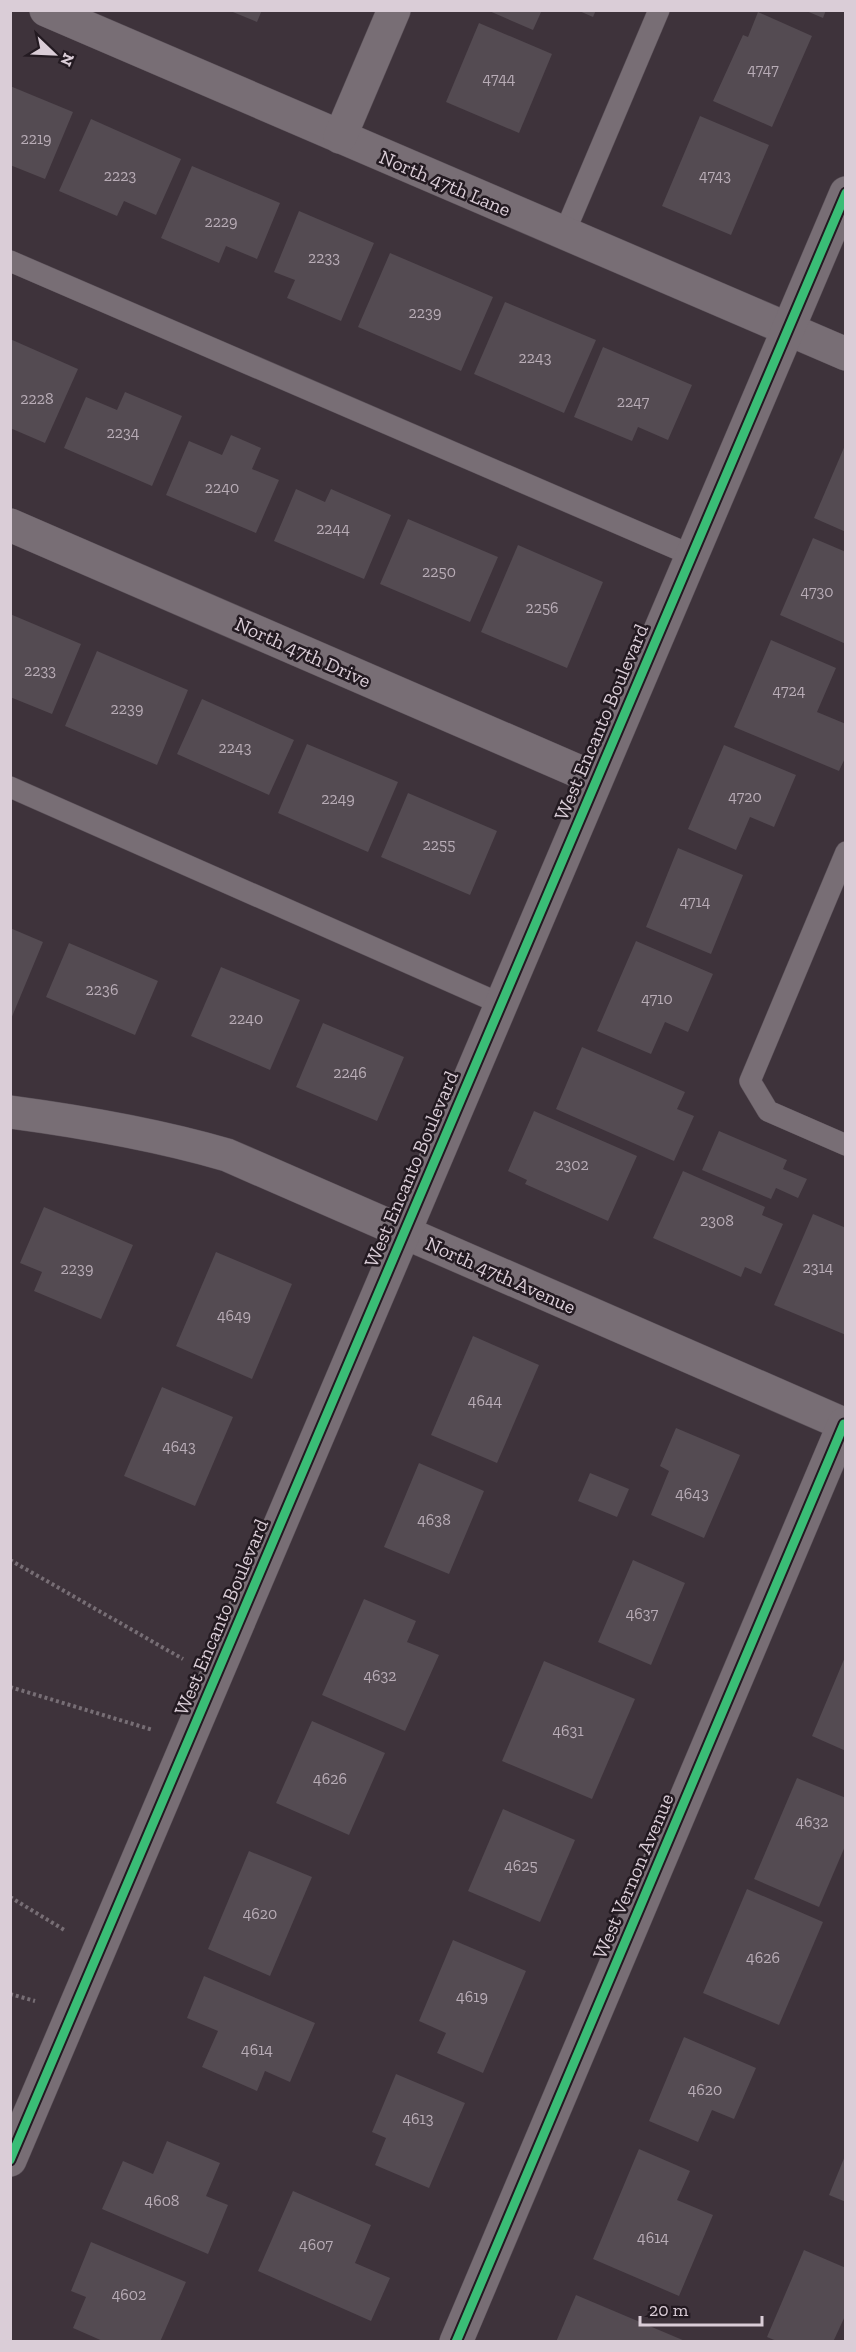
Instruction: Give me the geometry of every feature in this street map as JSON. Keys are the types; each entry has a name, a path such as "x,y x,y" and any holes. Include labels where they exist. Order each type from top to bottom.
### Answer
{"street":[{"name":"North 47th Lane","path":"46,10 846,354"},
{"path":"340,137 394,10"},
{"name":"West Encanto Boulevard","path":"10,2160 846,193"},
{"name":"North 47th Drive","path":"10,525 596,779"},
{"name":"North 47th Avenue","path":"10,1112 100,1124 170,1139 227,1155 845,1424"},
{"name":"West Vernon Avenue","path":"456,2342 845,1424"}],"lane":[{"path":"564,234 659,10"},
{"path":"10,261 691,555"},
{"path":"10,787 501,1004"},
{"path":"846,852 750,1081 768,1111 846,1144"}],"path":[{"path":"10,1560 215,1677"},
{"path":"10,1687 188,1740"},
{"path":"10,1897 66,1931"},
{"path":"10,1994 35,2001"}],"building":[{"path":"228,10 262,10 257,22"},
{"path":"487,10 542,10 533,30"},
{"path":"577,10 596,10 593,17"},
{"path":"804,10 826,10 823,18"},
{"path":"758,12 812,36 772,127 713,101 743,35 748,37"},
{"path":"479,23 552,54 519,133 446,102"},
{"path":"10,86 73,112 45,179 10,165"},
{"path":"700,116 769,145 731,235 662,206"},
{"path":"91,119 181,159 156,215 124,201 117,216 59,191"},
{"path":"192,166 280,203 257,259 226,246 219,263 161,238"},
{"path":"299,211 374,243 341,321 287,298 295,280 274,272"},
{"path":"390,253 493,297 461,371 358,327"},
{"path":"505,302 596,340 564,413 474,374"},
{"path":"10,339 78,369 45,443 10,428"},
{"path":"603,347 692,385 668,440 638,427 632,441 574,417"},
{"path":"125,392 182,416 152,486 64,448 86,397 117,410"},
{"path":"231,435 261,448 252,469 279,480 256,533 166,495 189,441 222,455"},
{"path":"846,443 846,532 814,518"},
{"path":"296,489 325,502 331,489 391,515 364,579 274,541"},
{"path":"408,519 498,557 470,622 380,584"},
{"path":"813,538 846,552 846,644 780,615"},
{"path":"518,545 603,582 567,668 481,632"},
{"path":"10,614 81,644 52,714 10,697"},
{"path":"771,640 836,668 817,712 846,724 846,756 839,771 734,727"},
{"path":"97,651 188,690 157,765 65,726"},
{"path":"202,699 294,740 269,795 177,754"},
{"path":"307,744 398,782 368,852 278,813"},
{"path":"724,745 796,775 774,827 750,817 736,850 688,829"},
{"path":"408,793 497,831 470,895 381,857"},
{"path":"678,848 743,875 711,954 646,927"},
{"path":"10,928 43,942 11,1019 10,1019"},
{"path":"636,941 713,974 688,1032 665,1022 651,1054 597,1031"},
{"path":"69,943 158,981 135,1035 46,997"},
{"path":"221,967 300,1000 270,1070 191,1036"},
{"path":"323,1023 404,1057 377,1121 296,1087"},
{"path":"582,1047 685,1092 677,1109 694,1116 674,1161 556,1109"},
{"path":"534,1111 637,1156 608,1221 525,1184 527,1180 508,1171"},
{"path":"719,1131 787,1160 783,1169 807,1179 798,1198 776,1188 771,1199 702,1170"},
{"path":"683,1171 765,1207 762,1215 783,1224 761,1274 745,1267 741,1277 653,1238"},
{"path":"44,1207 133,1245 101,1319 34,1291 42,1272 20,1263"},
{"path":"813,1214 846,1228 846,1335 774,1305"},
{"path":"216,1252 292,1284 252,1379 176,1346"},
{"path":"473,1336 539,1365 497,1463 431,1435"},
{"path":"162,1387 233,1417 195,1506 124,1476"},
{"path":"676,1428 740,1455 704,1538 651,1515 669,1471 660,1466"},
{"path":"419,1463 484,1491 449,1574 384,1547"},
{"path":"590,1473 629,1489 617,1517 578,1501"},
{"path":"633,1560 685,1583 651,1665 598,1642"},
{"path":"364,1599 416,1621 407,1642 439,1655 405,1731 322,1695"},
{"path":"846,1657 846,1751 812,1736"},
{"path":"544,1661 635,1699 592,1799 502,1761"},
{"path":"312,1721 385,1753 349,1835 276,1803"},
{"path":"797,1778 846,1798 846,1844 819,1907 754,1879"},
{"path":"503,1809 575,1840 540,1922 468,1891"},
{"path":"249,1851 312,1877 270,1976 208,1949"},
{"path":"747,1889 823,1922 779,2025 703,1993"},
{"path":"453,1940 526,1971 483,2073 437,2053 446,2033 419,2021"},
{"path":"204,1976 315,2023 290,2082 265,2071 257,2091 202,2067 218,2031 187,2018"},
{"path":"684,2037 756,2068 734,2119 712,2110 698,2142 649,2121"},
{"path":"396,2074 465,2103 429,2188 375,2165 386,2138 372,2132"},
{"path":"167,2141 220,2163 206,2196 228,2205 208,2254 102,2209 123,2161 153,2174"},
{"path":"639,2149 690,2171 677,2200 713,2215 679,2296 593,2259"},
{"path":"846,2156 846,2202 829,2195"},
{"path":"293,2191 371,2225 355,2263 390,2278 371,2321 258,2271"},
{"path":"91,2242 186,2282 160,2342 105,2342 73,2328 86,2297 71,2291"},
{"path":"804,2250 846,2268 846,2314 833,2342 779,2342 767,2337"},
{"path":"576,2295 685,2341 685,2342 556,2342"}],"cycle path":[{"path":"10,2160 846,193"},
{"path":"456,2342 844,1424"}]}
